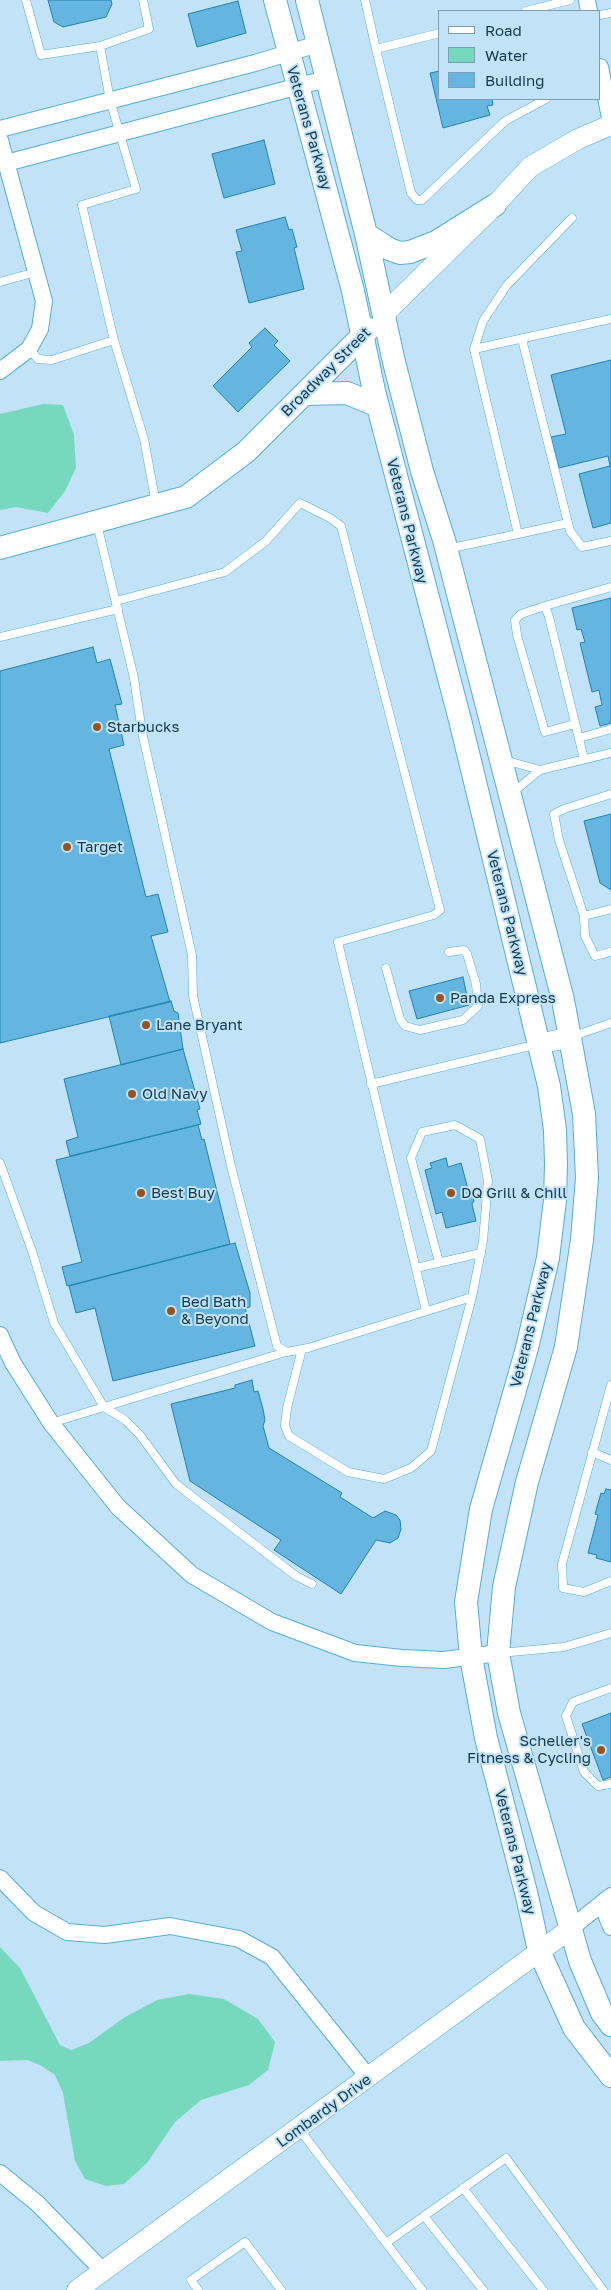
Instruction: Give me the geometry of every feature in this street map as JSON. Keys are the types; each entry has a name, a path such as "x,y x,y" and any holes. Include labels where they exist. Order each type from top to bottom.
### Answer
{"main road":[{"name":"Veterans Parkway","path":"275,0 296,86 329,198 378,406 460,720 549,1086 555,1130 555,1200 548,1258 527,1348 481,1508 466,1602 470,1657 486,1738 527,1896 539,1951 574,2028 611,2076"},
{"name":"Veterans Parkway","path":"307,0 366,234 419,462 446,549 511,795 571,1037 584,1114 587,1178 582,1240 566,1347 527,1482 504,1587 498,1653 509,1713 570,1929 584,1973 602,2013 611,2024"},
{"path":"366,234 389,249 400,253 410,252 436,242 495,206"},
{"name":"Broadway Street","path":"0,548 186,497 238,458 384,314"},
{"path":"305,394 347,393 378,406"}],"street":[{"path":"0,129 255,63 318,44"},
{"path":"601,72 611,124"},
{"path":"6,174 120,132 326,79"},
{"name":"Broadway Street","path":"384,314 495,206 530,167 578,139 611,124"},
{"path":"0,140 6,174 44,301 40,328 29,349 0,371"},
{"path":"540,1044 571,1037"},
{"path":"0,1334 13,1363 51,1423 118,1507 192,1575 272,1622 355,1653 444,1660 498,1653"},
{"path":"0,1878 34,1913 67,1932 105,1935 170,1926 238,1939 272,1957 369,2078"},
{"path":"570,1929 606,1900 611,1927"},
{"name":"Lombardy Drive","path":"77,2290 570,1929"},
{"path":"0,2173 38,2204 104,2272"}],"lane":[{"path":"26,0 41,55 100,46 149,29 143,0"},
{"path":"364,0 411,192 418,200 422,200 504,121 544,100"},
{"path":"536,10 570,0"},
{"path":"376,49 438,34"},
{"path":"100,46 110,100 136,189 82,205 114,340 144,439 156,506"},
{"path":"518,534 474,350 483,321 507,285 572,218"},
{"path":"0,282 36,272"},
{"path":"474,350 611,319"},
{"path":"522,338 570,531 582,547 611,541"},
{"path":"29,349 38,359 52,360 114,340"},
{"path":"0,638 226,572 266,541 300,503 330,518 340,526 440,910 434,915 338,942 426,1311"},
{"path":"96,522 134,678 142,732 192,955 193,996 230,1166 277,1346 287,1352"},
{"path":"446,549 568,523"},
{"path":"575,724 545,732 517,634 515,620 521,614 611,587"},
{"path":"545,606 584,759"},
{"path":"579,738 611,729"},
{"path":"511,795 540,770 611,753"},
{"path":"502,760 540,770"},
{"path":"611,794 554,814 559,840 584,916 584,936 595,956 611,952"},
{"path":"584,916 611,909"},
{"path":"386,968 400,1019 405,1026 420,1030 463,1020 478,1006 476,984 464,950 449,952"},
{"path":"571,1037 611,1023"},
{"path":"371,1084 540,1044"},
{"path":"302,1349 287,1408 285,1426 289,1436 348,1472 384,1479 411,1468 431,1450 472,1297 481,1252 488,1181 480,1139 455,1125 422,1132 411,1158 439,1262"},
{"path":"0,1163 32,1251 54,1323 104,1407 125,1420 140,1435 176,1484 296,1576 312,1584"},
{"path":"416,1268 481,1252"},
{"path":"51,1423 472,1297"},
{"path":"611,1385 562,1564 563,1588 584,1592 611,1581"},
{"path":"592,1452 611,1460"},
{"path":"498,1653 564,1647 611,1633"},
{"path":"611,1688 573,1702 566,1716 584,1772 598,1786 611,1784"},
{"path":"299,2129 422,2290"},
{"path":"386,2243 506,2158 603,2290"},
{"path":"463,2188 544,2290"},
{"path":"424,2216 483,2290"},
{"path":"198,2290 191,2280 246,2242 280,2290"}],"water":[{"path":"43,404 63,405 74,435 76,468 65,491 48,513 16,507 0,510 0,414"},
{"path":"0,1947 20,1968 60,2045 71,2050 89,2043 125,2017 157,2000 189,1994 224,1999 258,2019 275,2042 268,2070 249,2085 201,2100 175,2122 147,2163 124,2184 106,2186 85,2179 75,2161 63,2093 55,2075 40,2065 27,2060 0,2061"}],"building":[{"path":"48,0 111,0 112,4 106,17 63,27 54,22"},
{"path":"238,1 246,33 197,47 188,14"},
{"path":"438,71 438,100 492,100 493,105 487,106 490,115 443,128 430,73"},
{"path":"264,140 275,184 224,198 212,154"},
{"path":"285,217 289,230 292,229 297,247 294,248 304,289 249,303 236,252 242,251 236,230"},
{"path":"265,328 278,341 274,345 290,361 238,412 213,386 252,347 249,343"},
{"path":"611,360 611,523 593,528 579,474 610,466 608,456 559,468 551,437 566,434 551,375"},
{"path":"611,598 611,723 600,726 595,707 602,705 599,690 592,692 580,643 585,642 581,629 577,630 572,608"},
{"name":"Target","path":"93,647 97,663 110,659 122,704 115,705 124,745 109,749 146,897 158,894 168,932 151,936 170,1002 0,1043 0,671"},
{"path":"611,814 611,890 600,883 584,821"},
{"name":"Panda Express","path":"463,977 469,1005 417,1019 409,991"},
{"name":"Lane Bryant","path":"171,1001 174,1011 178,1013 183,1049 121,1065 109,1016"},
{"name":"Old Navy","path":"183,1049 200,1109 197,1110 201,1124 70,1156 66,1141 78,1137 64,1079"},
{"name":"Best Buy","path":"198,1125 202,1140 204,1139 230,1244 67,1286 62,1267 82,1262 56,1160"},
{"name":"DQ Grill & Chill","path":"446,1158 448,1167 461,1163 469,1193 473,1194 474,1201 472,1204 476,1221 446,1228 442,1212 436,1214 425,1170 432,1168 430,1163"},
{"name":"Bed Bath & Beyond","path":"235,1243 250,1293 250,1307 245,1308 255,1346 113,1381 95,1308 76,1313 69,1286"},
{"path":"252,1380 254,1392 258,1391 263,1409 265,1420 263,1426 269,1448 342,1493 340,1497 373,1518 385,1511 396,1515 400,1520 401,1529 398,1538 390,1543 376,1540 341,1594 274,1550 281,1540 190,1481 171,1404 235,1388 235,1385"},
{"path":"606,1489 611,1490 611,1562 596,1558 597,1555 588,1553 598,1515 595,1514 601,1493 604,1494"},
{"name":"Scheller's Fitness & Cycling","path":"611,1713 611,1777 603,1780 582,1724"}],"place":[{"name":"Starbucks","path":"97,727"},
{"name":"Target","path":"67,847"},
{"name":"Panda Express","path":"440,998"},
{"name":"Lane Bryant","path":"146,1025"},
{"name":"Old Navy","path":"132,1094"},
{"name":"Best Buy","path":"141,1193"},
{"name":"DQ Grill & Chill","path":"451,1193"},
{"name":"Bed Bath & Beyond","path":"171,1311"},
{"name":"Scheller's Fitness & Cycling","path":"601,1750"}]}
